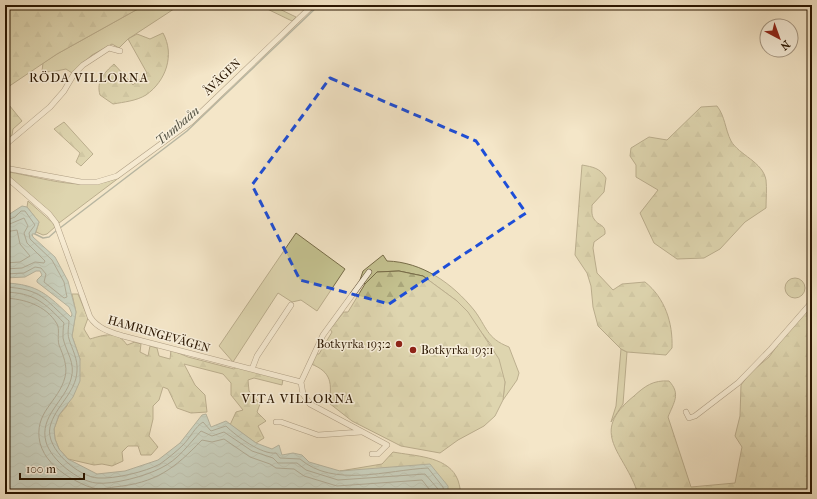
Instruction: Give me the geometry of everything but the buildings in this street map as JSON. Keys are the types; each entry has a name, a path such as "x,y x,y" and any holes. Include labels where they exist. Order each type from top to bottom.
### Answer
{"street":[{"name":"ÅVÄGEN","path":"5,168 80,182 97,182 117,176 191,122 312,5"},
{"path":"5,145 50,107 64,91 74,74 82,65 109,48 120,51"},
{"name":"HAMRINGEVÄGEN","path":"5,176 49,214 56,223 90,317 95,324 104,330 123,336 301,382"},
{"path":"368,272 324,334 301,382 301,389 310,404 388,445 378,454 372,454"},
{"path":"686,412 689,418 695,416 738,383 771,349 812,302"},
{"path":"252,369 257,356 291,305"},
{"path":"276,422 281,422 318,435 362,432"}],"highlighted area":[{"path":"330,78 476,141 526,213 389,304 300,280 252,185"}],"green space":[{"path":"5,5 145,5 57,54 5,89"},
{"path":"145,5 180,5 128,39 119,48 112,44 92,55 72,73 66,69 52,72 42,71 43,63 57,54"},
{"path":"259,5 271,5 296,17 292,21"},
{"path":"163,33 167,41 168,59 163,75 153,89 138,99 113,104 100,95 100,81 104,74 114,64 133,85 147,73 128,39 137,34 150,39"},
{"path":"5,100 22,121 13,129 12,135 5,141"},
{"path":"717,106 722,114 731,141 739,150 756,163 764,174 766,180 766,208 745,222 720,249 704,258 677,259 654,243 640,213 658,190 636,177 636,165 630,156 631,148 649,137 667,140 701,107"},
{"path":"64,122 93,154 81,166 76,162 80,153 54,129"},
{"path":"582,165 596,168 606,178 604,192 592,205 593,217 605,231 605,234 594,242 593,248 597,273 613,290 622,284 645,282 652,288 663,303 671,329 672,348 666,355 627,352 621,349 598,326 593,307 591,286 587,273 575,255"},
{"path":"9,172 65,183 79,184 107,182 120,177 59,223 50,212 7,176"},
{"path":"28,201 53,223 55,227 47,234 43,235 36,232 39,222 27,207"},
{"path":"296,233 345,269 317,311 301,300 292,302 278,293 233,362 219,346"},
{"path":"383,255 387,261 412,265 446,283 474,310 491,336 501,344 509,347 519,373 517,380 503,400 505,382 492,346 457,301 423,276 399,271 377,272 365,284 360,280 363,271"},
{"path":"399,271 423,276 457,301 468,312 499,359 505,382 503,400 495,416 484,426 458,440 440,453 401,446 352,421 329,403 329,379 323,371 311,364 316,354 319,354 332,332 330,329 344,312 348,312 365,284 377,272"},
{"path":"795,278 802,281 805,288 802,295 795,298 788,295 785,288 788,281"},
{"path":"72,294 78,294 88,318 84,329 90,339 105,335 115,335 123,340 127,345 135,342 141,344 140,352 148,356 150,346 157,348 159,356 170,359 171,350 188,357 234,369 237,367 283,379 282,385 254,378 248,380 249,391 260,404 257,412 266,421 258,426 264,438 256,443 230,425 236,412 243,410 231,395 231,383 223,374 184,364 195,385 205,395 207,412 191,413 177,408 168,389 163,387 159,400 153,406 153,419 149,436 158,447 151,455 141,455 138,446 128,446 122,452 123,461 112,466 102,464 94,465 68,459 59,449 55,439 54,429 59,415 67,406 80,359 72,336 76,312"},
{"path":"812,304 812,494 638,494 614,444 611,433 613,421 620,409 646,387 654,383 669,381 676,394 668,417 691,487 735,483 742,447 735,436 740,416 741,385 750,373 769,357 788,331"},
{"path":"621,349 627,352 623,404 611,422 616,406"},
{"path":"393,452 428,458 444,464 451,469 456,476 459,482 461,494 448,494 447,486 340,471 382,464"}],"water":[{"path":"22,206 27,207 39,222 35,234 32,234 33,237 55,257 68,281 76,312 72,336 80,359 80,381 73,397 59,415 54,429 55,439 59,449 68,459 97,474 125,471 158,460 180,443 202,415 206,414 211,427 226,421 256,443 272,449 279,445 282,455 293,453 302,455 309,462 340,471 430,464 448,486 448,494 5,494 5,283 34,288 49,297 71,317 72,314 69,307 37,282 42,275 40,271 36,271 25,277 5,278 5,217"}],"waterway":[{"name":"Tumbaån","path":"60,228 187,131 319,5"},
{"name":"Tumbaån","path":"35,234 43,238 49,237 57,230"}],"place":[{"name":"Botkyrka 193:2","path":"399,344"},
{"name":"Botkyrka 193:1","path":"413,350"}],"district":[{"name":"RÖDA VILLORNA","path":"89,77"},
{"name":"VITA VILLORNA","path":"298,398"}]}
